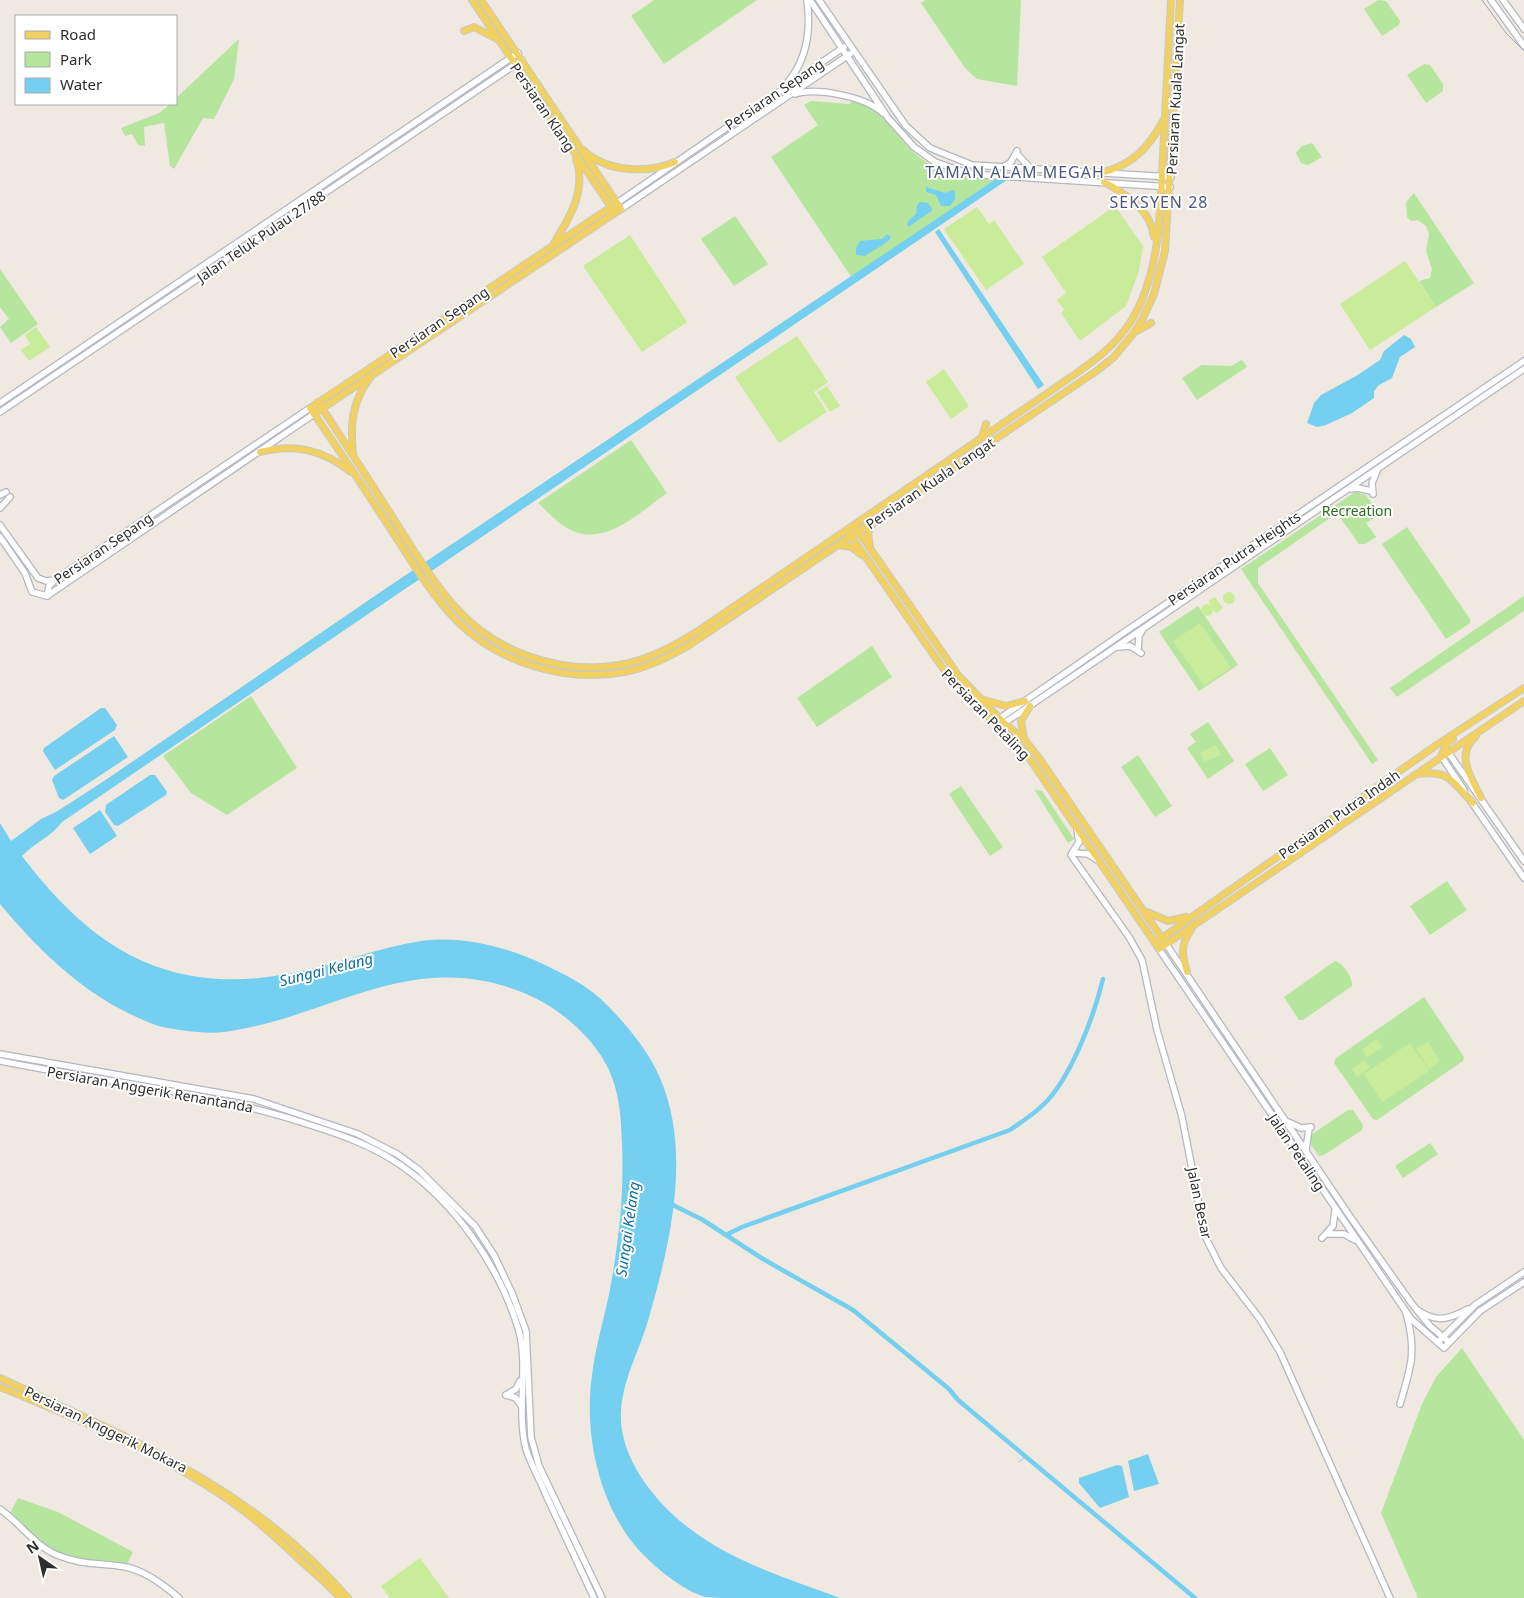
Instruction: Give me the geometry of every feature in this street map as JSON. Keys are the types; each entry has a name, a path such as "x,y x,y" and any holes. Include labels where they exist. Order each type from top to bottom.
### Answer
{"main road":[{"name":"Persiaran Klang","path":"472,0 615,213"},
{"name":"Persiaran Klang","path":"482,0 621,209"},
{"path":"808,0 900,134 928,158 958,171 983,175 1170,187"},
{"path":"784,88 795,72 806,45 808,0"},
{"path":"819,0 906,126 923,143 960,162 1003,168 1171,177"},
{"name":"Persiaran Kuala Langat","path":"428,579 461,613 495,640 536,659 570,666 620,665 651,656 682,640 736,605 1100,356 1124,332 1139,302 1146,286 1155,246 1162,176 1172,0"},
{"name":"Persiaran Kuala Langat","path":"428,579 457,621 491,648 542,668 575,674 624,672 656,662 688,646 740,612 1101,368 1113,358 1133,334 1143,318 1149,307 1163,263 1171,177 1180,0"},
{"path":"1491,0 1524,46"},
{"path":"1503,0 1524,29"},
{"path":"464,31 474,28 498,39"},
{"name":"Persiaran Sepang","path":"47,596 49,586 90,556 849,44"},
{"name":"Persiaran Sepang","path":"47,596 374,373 621,209 853,51"},
{"name":"Jalan Teluk Pulau 27/88","path":"0,403 518,53"},
{"name":"Jalan Teluk Pulau 27/88","path":"0,412 522,60"},
{"path":"789,96 805,93 846,96 869,103 888,118"},
{"path":"1100,173 1127,164 1141,154 1165,118"},
{"path":"576,142 592,157 625,168 659,169 675,162"},
{"path":"552,246 571,216 576,199 578,169 572,149"},
{"path":"1003,168 1011,162 1017,152 1031,168"},
{"path":"1104,182 1126,195 1140,207 1153,232 1155,246"},
{"path":"516,270 520,276"},
{"path":"1124,332 1143,318 1139,302"},
{"path":"1133,334 1152,323 1149,318 1149,307"},
{"name":"Persiaran Putra Heights","path":"999,723 1524,361"},
{"name":"Persiaran Putra Heights","path":"1027,703 1114,648 1524,369"},
{"path":"353,455 352,415 360,394 374,373"},
{"path":"318,402 421,562 428,579"},
{"path":"310,408 414,565 428,579"},
{"path":"979,440 985,432 986,425 996,428 1000,426"},
{"path":"260,452 284,447 309,450 333,459 356,476"},
{"path":"1346,491 1358,488 1372,493 1372,483 1378,469"},
{"path":"0,508 5,495"},
{"path":"870,547 869,530 875,520"},
{"path":"0,525 38,578 46,581 56,580"},
{"name":"Persiaran Petaling","path":"854,525 953,668 1025,752 1157,946"},
{"name":"Persiaran Petaling","path":"847,530 951,680 999,723 1024,739 1040,758 1164,941"},
{"path":"0,537 25,572 32,592 47,596"},
{"path":"838,545 851,546 867,559"},
{"path":"90,556 95,563"},
{"path":"736,605 740,612"},
{"path":"1114,648 1130,646 1140,651 1140,632 1144,627"},
{"name":"Persiaran Putra Indah","path":"1157,946 1194,914 1467,725 1524,688"},
{"path":"979,697 991,704 1006,706 1027,703 1021,721 1024,739"},
{"name":"Persiaran Putra Indah","path":"1164,941 1199,922 1376,802 1444,753 1524,701"},
{"path":"1467,725 1447,743 1444,753 1473,803 1524,878"},
{"path":"1481,798 1466,771 1466,752 1472,739 1486,727"},
{"path":"1404,769 1432,752 1444,753 1481,798 1524,861"},
{"path":"1416,774 1434,772 1446,775 1453,780 1473,803"},
{"path":"1371,792 1356,806 1355,810 1359,811 1376,802"},
{"path":"1332,820 1346,813 1349,815 1348,819 1335,830"},
{"path":"1076,828 1079,842 1074,853 1092,856 1101,864"},
{"name":"Jalan Besar","path":"1074,853 1071,855 1133,943 1144,965 1157,1030 1182,1117 1199,1207 1210,1248 1221,1268 1260,1319 1280,1352 1390,1598"},
{"path":"1518,870 1516,859 1520,855"},
{"path":"1144,910 1168,921 1194,914"},
{"path":"1187,972 1182,956 1183,945 1188,934 1199,922"},
{"name":"Jalan Petaling","path":"1157,946 1404,1309 1417,1325 1444,1348 1449,1342 1412,1304 1286,1121 1187,972 1164,941"},
{"name":"Persiaran Anggerik Renantanda","path":"0,1054 124,1077 228,1093 328,1123 380,1144 419,1170 454,1204 482,1236 502,1271 526,1331 531,1437 540,1466 602,1598"},
{"name":"Persiaran Anggerik Renantanda","path":"0,1061 227,1101 357,1141 400,1165 420,1181 475,1240 500,1281 519,1332 526,1448 594,1598"},
{"path":"227,1101 228,1093"},
{"path":"1286,1121 1301,1128 1310,1128 1306,1140 1306,1150"},
{"path":"1322,1238 1335,1221 1334,1206"},
{"path":"1328,1234 1344,1234 1358,1242"},
{"path":"475,1240 482,1236"},
{"path":"1412,1304 1424,1314 1437,1319 1450,1318 1475,1306 1524,1272"},
{"path":"1449,1342 1480,1312 1524,1282"},
{"path":"1437,1343 1475,1306"},
{"path":"1400,1404 1413,1354 1413,1344 1404,1309"},
{"path":"522,1406 516,1398 506,1395 518,1386 523,1374"},
{"name":"Persiaran Anggerik Mokara","path":"0,1378 136,1440 204,1477 272,1526 326,1575 348,1598"},
{"name":"Persiaran Anggerik Mokara","path":"0,1387 116,1438 201,1484 254,1520 322,1579 340,1598"},
{"path":"0,1509 33,1539 55,1554 79,1563 120,1566 137,1570 179,1598"}],"green space":[{"path":"654,0 757,0 664,64 631,16"},
{"path":"925,0 1021,0 1017,86 977,79 965,68 921,3"},
{"path":"1378,0 1386,1 1400,21 1399,25 1382,36 1364,9"},
{"path":"239,39 234,79 214,119 203,118 174,169 170,166 164,123 144,127 145,146 138,145 132,134 125,136 121,128 159,113 169,105 178,105 178,96"},
{"path":"1424,64 1430,65 1443,84 1443,91 1426,103 1407,75"},
{"path":"811,101 849,104 854,101 864,104 881,116 909,148 926,161 955,173 996,179 852,278 771,157 818,125 804,105"},
{"path":"1312,143 1322,157 1308,165 1301,163 1296,153 1302,146"},
{"path":"1414,193 1474,283 1436,307 1419,281 1430,278 1432,269 1426,251 1429,234 1426,226 1418,220 1411,221 1407,217 1406,202"},
{"path":"1115,206 1143,246 1139,271 1126,306 1080,341 1061,313 1064,310 1057,300 1066,293 1042,257"},
{"path":"977,207 989,224 994,220 1024,264 986,290 944,229"},
{"path":"735,216 768,264 734,286 701,239"},
{"path":"630,235 687,322 642,352 583,266"},
{"path":"1405,261 1436,307 1370,350 1340,304"},
{"path":"0,269 38,324 11,343 0,327 9,319 0,307"},
{"path":"36,327 50,347 29,361 21,350 30,344 25,335"},
{"path":"797,336 828,382 814,392 827,412 779,443 735,377"},
{"path":"1242,360 1247,367 1197,400 1182,378 1202,365 1231,366"},
{"path":"944,369 969,406 951,419 926,382"},
{"path":"827,386 840,406 830,412 817,392"},
{"path":"631,440 667,493 634,517 610,531 584,534 562,525 538,503"},
{"name":"Recreation","path":"1355,492 1366,495 1379,515 1366,523 1376,537 1365,544 1359,544 1337,513 1258,568 1258,583 1378,760 1372,764 1241,569"},
{"name":"Recreation","path":"1407,527 1470,619 1470,623 1446,639 1382,544"},
{"path":"1229,592 1235,598 1229,604 1223,598"},
{"path":"1524,596 1524,611 1397,697 1390,688"},
{"path":"1215,597 1223,608 1216,613 1208,601"},
{"path":"1207,604 1213,610 1207,616 1201,610"},
{"path":"1198,606 1238,665 1199,691 1159,632"},
{"path":"1200,623 1231,668 1204,686 1173,641"},
{"path":"872,646 892,677 817,727 797,698"},
{"path":"251,696 297,768 227,815 191,793 163,756"},
{"path":"1208,722 1234,761 1208,779 1187,748 1196,742 1190,734"},
{"path":"1216,745 1221,755 1204,762 1200,753"},
{"path":"1270,748 1288,775 1263,791 1245,764"},
{"path":"1138,755 1172,806 1155,817 1121,767"},
{"path":"961,786 1003,847 990,856 949,794"},
{"path":"1034,789 1042,791 1074,839 1068,843"},
{"path":"1447,881 1467,910 1430,935 1410,906"},
{"path":"1335,961 1347,971 1352,986 1303,1020 1299,1020 1284,997"},
{"path":"1424,997 1464,1057 1463,1061 1377,1120 1373,1119 1334,1063 1336,1058"},
{"path":"1377,1039 1383,1047 1367,1057 1362,1049"},
{"path":"1428,1042 1440,1061 1429,1069 1416,1049"},
{"path":"1410,1043 1429,1071 1382,1102 1364,1074"},
{"path":"1364,1060 1370,1068 1357,1077 1352,1069"},
{"path":"1348,1110 1353,1110 1363,1125 1362,1130 1324,1155 1319,1156 1309,1142 1311,1135"},
{"path":"1430,1143 1438,1154 1403,1178 1395,1166"},
{"path":"1462,1348 1524,1440 1524,1598 1418,1598 1381,1513 1422,1404 1436,1377"},
{"path":"18,1498 58,1512 133,1552 125,1569 99,1567 55,1554 8,1517"},
{"path":"420,1558 449,1598 390,1598 381,1586"}],"water":[{"name":"Sungai Kelang","path":"996,179 1007,180 62,822 53,832 22,856 49,889 78,918 107,941 139,959 172,972 209,978 249,979 308,970 372,952 421,941 468,941 515,952 543,964 585,987 600,998 615,1013 644,1049 660,1078 670,1107 675,1138 676,1169 674,1201 663,1265 647,1324 622,1400 622,1430 627,1448 634,1466 657,1498 671,1513 700,1536 750,1564 840,1598 705,1597 696,1594 668,1577 637,1548 612,1510 597,1466 592,1444 590,1397 592,1375 610,1290 621,1211 621,1118 617,1094 610,1072 597,1050 581,1031 552,1008 519,991 479,980 441,978 404,982 263,1024 224,1032 189,1031 153,1024 109,1003 74,979 28,936 0,904 0,823 11,841 41,819 56,812 104,781 385,589"},
{"path":"926,187 945,193 953,190 955,192 955,200 950,206 941,206 936,195 926,192"},
{"path":"920,202 928,203 933,210 908,227 907,222 916,214 917,205"},
{"path":"939,229 1044,385 1038,389 935,232"},
{"path":"887,234 891,237 883,245 865,256 856,255 856,248 860,241 882,239"},
{"path":"1404,335 1411,339 1415,347 1400,357 1392,378 1379,385 1374,391 1374,398 1352,413 1326,425 1317,427 1307,423 1314,403 1321,395 1356,376 1380,360 1384,351"},
{"path":"101,708 105,708 117,725 115,730 55,770 43,751 44,748"},
{"path":"114,736 128,757 63,800 59,798 52,780 54,776"},
{"path":"150,775 155,775 167,792 166,795 118,826 114,825 105,812 106,805"},
{"path":"100,810 117,836 90,854 73,828"},
{"path":"1148,1454 1159,1484 1134,1491 1128,1461"},
{"path":"1117,1465 1122,1466 1129,1497 1100,1508 1079,1483 1079,1478"}],"waterway":[{"path":"726,1235 742,1227 1010,1130 1019,1124 1044,1104 1063,1079 1080,1046 1094,1010 1103,979"},
{"path":"671,1204 703,1220 763,1259 853,1310 1195,1598"},
{"path":"1019,1462 1025,1457"}],"tram line":[{"path":"1482,0 1506,33 1524,51"}],"district":[{"name":"TAMAN ALAM MEGAH","path":"1015,172"},
{"name":"SEKSYEN 28","path":"1159,202"}]}
